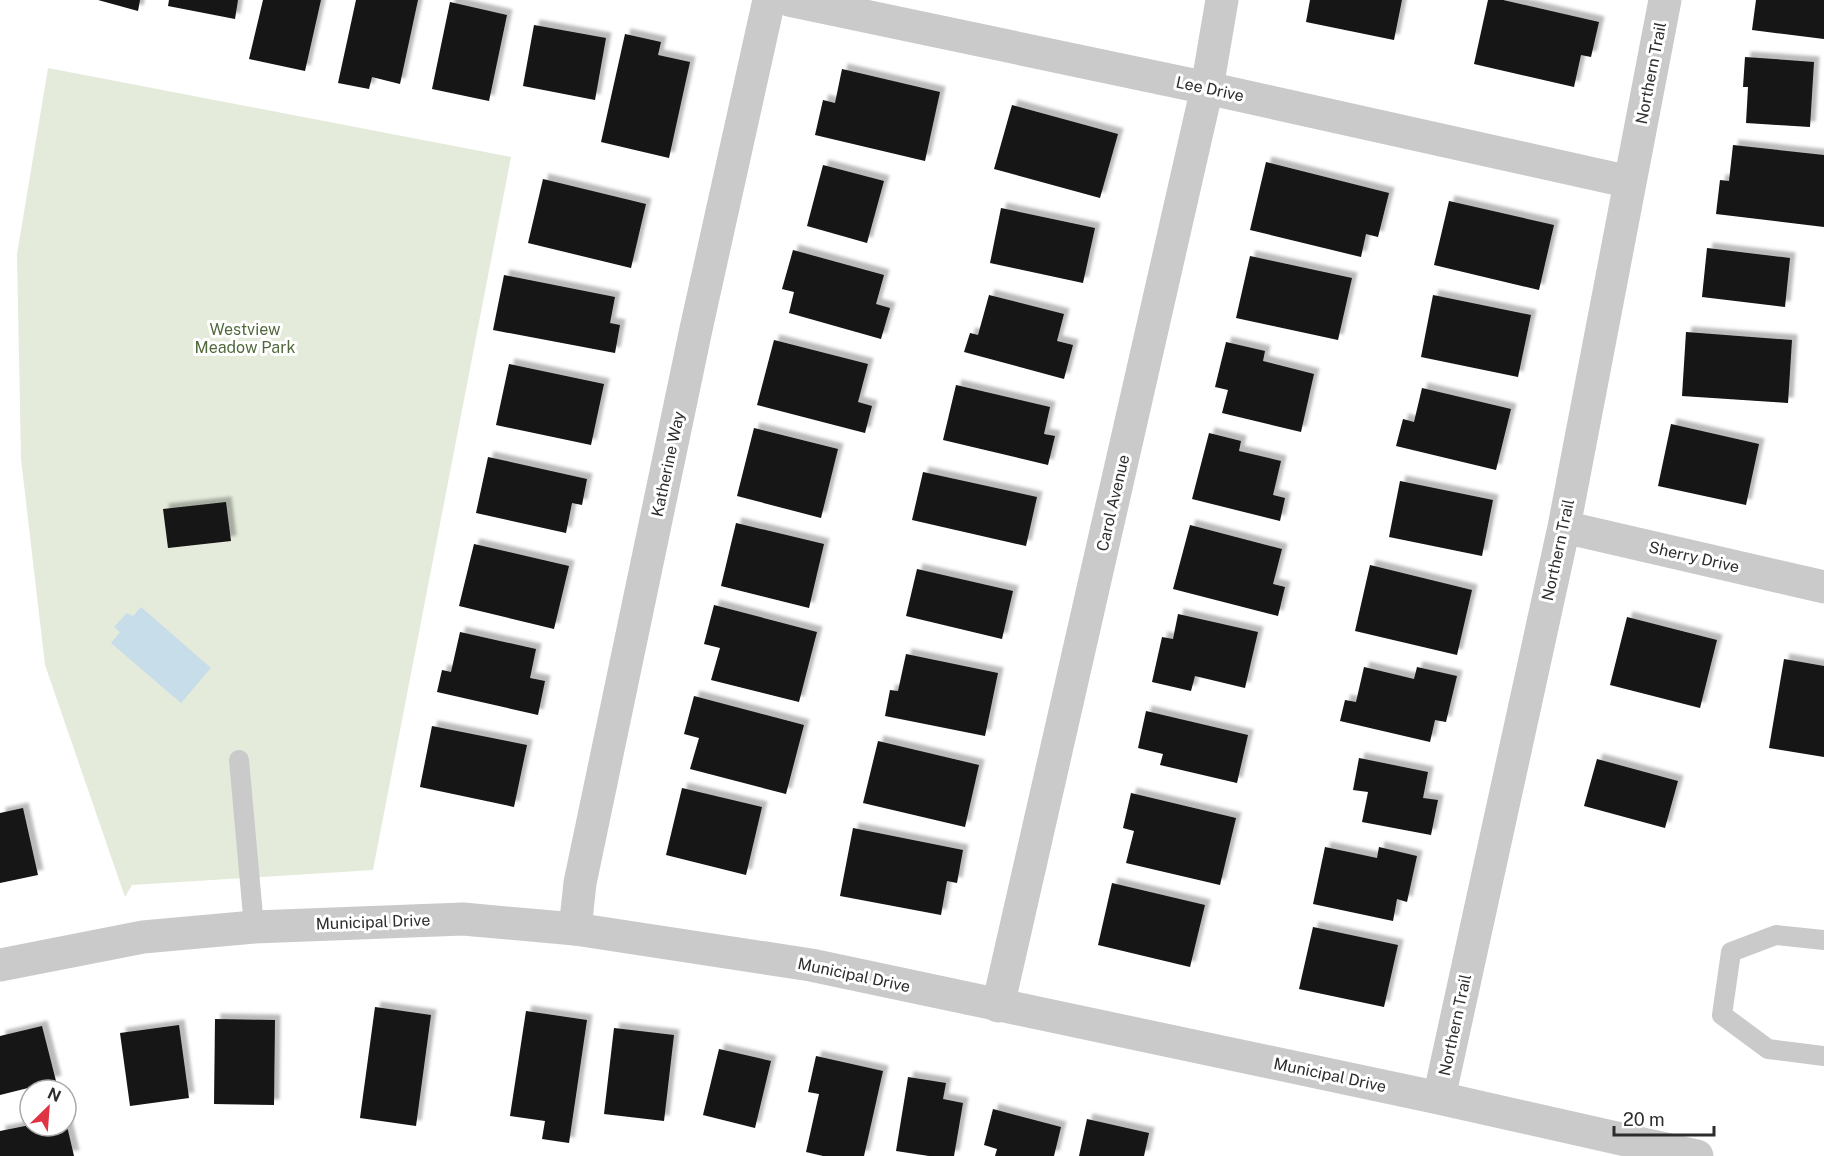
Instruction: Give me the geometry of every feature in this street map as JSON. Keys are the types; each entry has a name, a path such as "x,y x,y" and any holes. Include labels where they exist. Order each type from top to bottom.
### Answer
{"street":[{"name":"Katherine Way","path":"575,929 584,860 696,329 769,0"},
{"name":"Lee Drive","path":"789,0 1207,88 1630,182"},
{"name":"Carol Avenue","path":"998,1006 1207,88 1222,0"},
{"name":"Northern Trail","path":"1439,1098 1564,527 1665,0"},
{"name":"Sherry Drive","path":"1564,527 1824,587"},
{"name":"Municipal Drive","path":"0,965 143,937 254,927 463,919 575,929 811,965 1439,1098 1697,1156"}],"lane":[{"path":"239,760 254,927"},
{"path":"1824,940 1776,934 1731,952 1722,1016 1768,1049 1824,1056"}],"green space":[{"name":"Westview Meadow Park","path":"48,68 511,157 373,870 132,885 125,897 45,665 21,459 17,254"}],"water":[{"path":"141,607 211,668 181,703 111,643 120,632 114,627 127,613 133,616"}],"building":[{"path":"98,0 140,0 138,11"},
{"path":"169,0 238,0 235,19 168,6"},
{"path":"263,0 321,0 305,71 249,59"},
{"path":"356,0 418,0 400,84 372,77 369,89 338,83"},
{"path":"1310,0 1402,0 1394,40 1306,22"},
{"path":"1488,0 1503,0 1599,22 1591,57 1581,55 1574,87 1474,64"},
{"path":"1756,0 1824,0 1824,39 1752,30"},
{"path":"450,2 507,15 489,101 432,89"},
{"path":"534,25 606,38 595,100 523,86"},
{"path":"625,34 661,42 658,55 690,62 669,158 601,142"},
{"path":"1745,57 1814,62 1810,127 1746,123 1748,87 1743,87"},
{"path":"842,69 940,92 925,161 815,135 823,100 835,103"},
{"path":"1012,105 1118,134 1100,198 994,169"},
{"path":"1733,145 1824,155 1824,227 1716,214 1720,180 1729,181"},
{"path":"1266,162 1389,193 1378,237 1366,234 1361,257 1250,230"},
{"path":"823,165 884,181 867,243 807,226"},
{"path":"543,179 646,204 631,268 528,243"},
{"path":"1449,201 1554,225 1539,290 1434,265"},
{"path":"1001,208 1095,228 1083,283 990,263"},
{"path":"1707,248 1790,258 1785,307 1702,297"},
{"path":"793,250 884,275 876,304 890,308 881,339 789,313 794,292 782,289"},
{"path":"1250,256 1352,278 1338,340 1236,318"},
{"path":"504,275 615,297 610,323 620,325 615,353 493,330"},
{"path":"989,295 1064,314 1057,341 1073,345 1064,379 964,352 970,333 978,335"},
{"path":"1433,295 1531,315 1518,377 1421,357"},
{"path":"1686,332 1792,340 1788,403 1682,396"},
{"path":"774,340 868,364 858,402 872,406 865,433 757,405"},
{"path":"1226,342 1265,351 1263,361 1314,374 1301,432 1222,413 1228,390 1215,387"},
{"path":"509,364 604,384 591,445 496,425"},
{"path":"956,385 1050,407 1044,434 1055,436 1048,465 943,440"},
{"path":"1422,388 1511,409 1496,470 1396,446 1403,419 1414,422"},
{"path":"1671,424 1759,444 1746,505 1658,486"},
{"path":"754,428 838,449 821,518 737,496"},
{"path":"1209,433 1241,441 1239,451 1281,461 1273,495 1285,498 1280,521 1192,499"},
{"path":"488,457 587,479 582,505 572,503 566,533 476,513"},
{"path":"923,472 1037,497 1026,546 912,520"},
{"path":"1400,481 1493,500 1482,556 1389,537"},
{"path":"226,502 231,541 168,548 163,509"},
{"path":"736,523 824,544 809,608 721,586"},
{"path":"1190,525 1282,549 1273,584 1285,587 1278,616 1173,589"},
{"path":"474,544 569,566 554,629 459,606"},
{"path":"1370,565 1472,590 1457,655 1355,631"},
{"path":"917,569 1013,591 1002,639 906,616"},
{"path":"714,605 817,632 799,702 711,680 720,648 704,644"},
{"path":"1178,614 1258,632 1245,688 1195,676 1191,691 1152,682 1162,637 1173,639"},
{"path":"1627,617 1717,640 1700,708 1610,685"},
{"path":"460,632 536,649 530,678 545,681 538,715 437,692 442,670 451,672"},
{"path":"906,654 998,673 985,736 885,716 890,690 898,691"},
{"path":"1784,659 1824,666 1824,757 1769,748"},
{"path":"1364,667 1414,679 1417,667 1457,676 1446,722 1435,720 1430,742 1340,721 1345,700 1356,702"},
{"path":"694,696 804,725 786,794 690,769 699,738 684,734"},
{"path":"1146,711 1248,735 1237,783 1160,765 1163,754 1138,748"},
{"path":"432,726 527,745 514,807 420,787"},
{"path":"878,741 979,765 965,827 863,803"},
{"path":"1359,758 1428,772 1423,798 1438,800 1431,835 1362,822 1368,792 1353,790"},
{"path":"1597,759 1678,781 1665,828 1584,806"},
{"path":"682,788 762,807 746,875 666,855"},
{"path":"1131,793 1236,818 1220,885 1126,863 1134,831 1123,828"},
{"path":"23,808 38,875 0,883 0,813"},
{"path":"853,828 963,850 957,883 947,881 941,915 840,896"},
{"path":"1325,847 1377,858 1379,847 1417,856 1407,902 1397,899 1393,921 1313,904"},
{"path":"1112,883 1205,905 1190,967 1098,945"},
{"path":"1313,927 1398,945 1384,1007 1299,989"},
{"path":"375,1007 431,1015 416,1126 360,1118"},
{"path":"526,1011 587,1020 569,1143 542,1139 545,1121 510,1116"},
{"path":"215,1019 275,1020 274,1105 214,1104"},
{"path":"179,1025 189,1098 130,1106 120,1033"},
{"path":"42,1026 55,1078 18,1078 18,1090 0,1095 0,1036"},
{"path":"614,1028 674,1035 664,1121 604,1114"},
{"path":"719,1049 771,1061 755,1128 703,1115"},
{"path":"816,1056 883,1071 864,1156 823,1156 806,1152 819,1094 808,1092"},
{"path":"908,1077 946,1083 943,1099 963,1103 954,1156 929,1156 896,1151"},
{"path":"993,1109 1061,1127 1054,1156 995,1156 997,1149 984,1145"},
{"path":"1087,1119 1149,1133 1144,1156 1079,1156"},
{"path":"18,1127 18,1138 70,1138 74,1156 0,1156 0,1131"}]}
